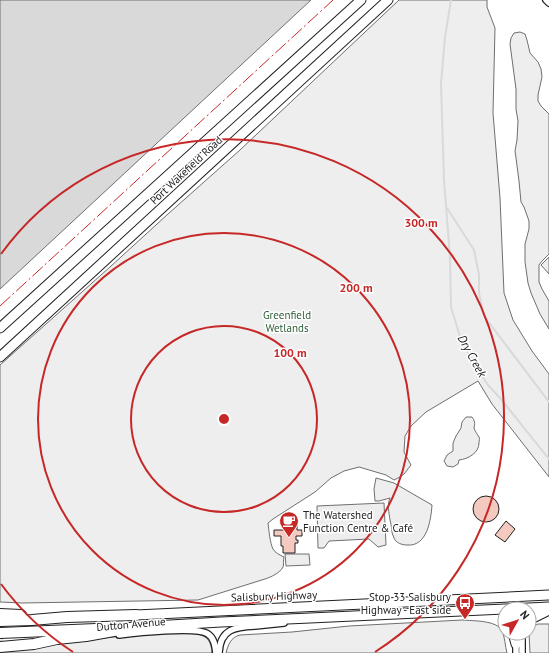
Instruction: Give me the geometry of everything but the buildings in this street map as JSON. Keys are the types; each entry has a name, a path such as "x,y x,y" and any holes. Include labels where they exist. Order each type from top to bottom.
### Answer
{"highway":[{"name":"Port Wakefield Road","path":"0,328 361,0"},
{"name":"Port Wakefield Road","path":"0,357 388,0"},
{"name":"Salisbury Highway","path":"0,621 549,595"},
{"path":"516,597 517,601"},
{"path":"310,607 310,618"},
{"path":"537,608 549,607"},
{"path":"0,632 136,627 228,621 496,609"},
{"path":"537,616 549,610"},
{"path":"0,614 67,617"},
{"path":"0,647 34,644 136,627"}],"street":[{"path":"546,0 549,3"},
{"name":"Dutton Avenue","path":"217,653 225,635 234,629 293,623 310,618"},
{"name":"Dutton Avenue","path":"34,644 133,633 180,630 204,632 211,636 217,653"},
{"path":"522,641 522,653"}],"green space":[{"name":"Greenfield Wetlands","path":"399,0 487,0 487,7 495,28 493,113 500,198 504,293 513,320 532,351 549,374 549,477 492,404 478,381 426,412 411,426 405,436 404,452 411,465 400,477 394,480 386,475 359,467 344,471 331,478 315,492 268,523 270,540 273,549 276,553 284,557 282,569 270,577 198,600 22,603 0,602 0,365 240,150"},
{"path":"520,32 525,34 530,53 538,62 541,69 542,77 538,101 549,114 549,254 539,265 539,282 549,301 549,329 540,314 531,293 525,262 525,244 529,229 529,221 521,202 515,151 518,121 516,109 516,89 510,44 514,33"},
{"path":"549,257 549,274 541,265"},
{"path":"466,417 472,417 474,420 474,428 479,438 479,447 475,453 459,460 458,464 453,467 447,466 444,461 447,455 453,451 453,443 461,428 462,422"},
{"path":"376,478 394,483 432,505 427,531 419,542 405,545 395,540 392,534 389,512 390,498 375,501 374,489"},
{"path":"462,620 490,623 497,626 497,641 505,641 507,653 226,653 232,639 240,635 292,632 349,626"},
{"path":"537,624 549,624 549,653 530,653 529,641 537,641"},
{"path":"182,632 198,634 206,638 211,646 212,653 0,653 0,650 131,635"}],"shaded area":[{"path":"0,0 311,0 0,289"},
{"path":"384,503 386,545 378,547 369,539 329,541 324,548 318,548 317,506"},
{"path":"285,554 309,554 310,565 286,566"}],"waterway":[{"name":"Dry Creek","path":"451,0 445,37 441,84 444,180 450,257 451,307 461,340 478,370 488,385 549,459"},
{"name":"Dry Creek","path":"447,208 474,250 479,275 479,293 484,316 549,402"}],"power":[{"path":"0,306 333,0"}],"place":[{"name":"The Watershed Function Centre & Café","path":"289,538"},
{"name":"Stop 33 Salisbury Highway - East side","path":"465,620"}]}
